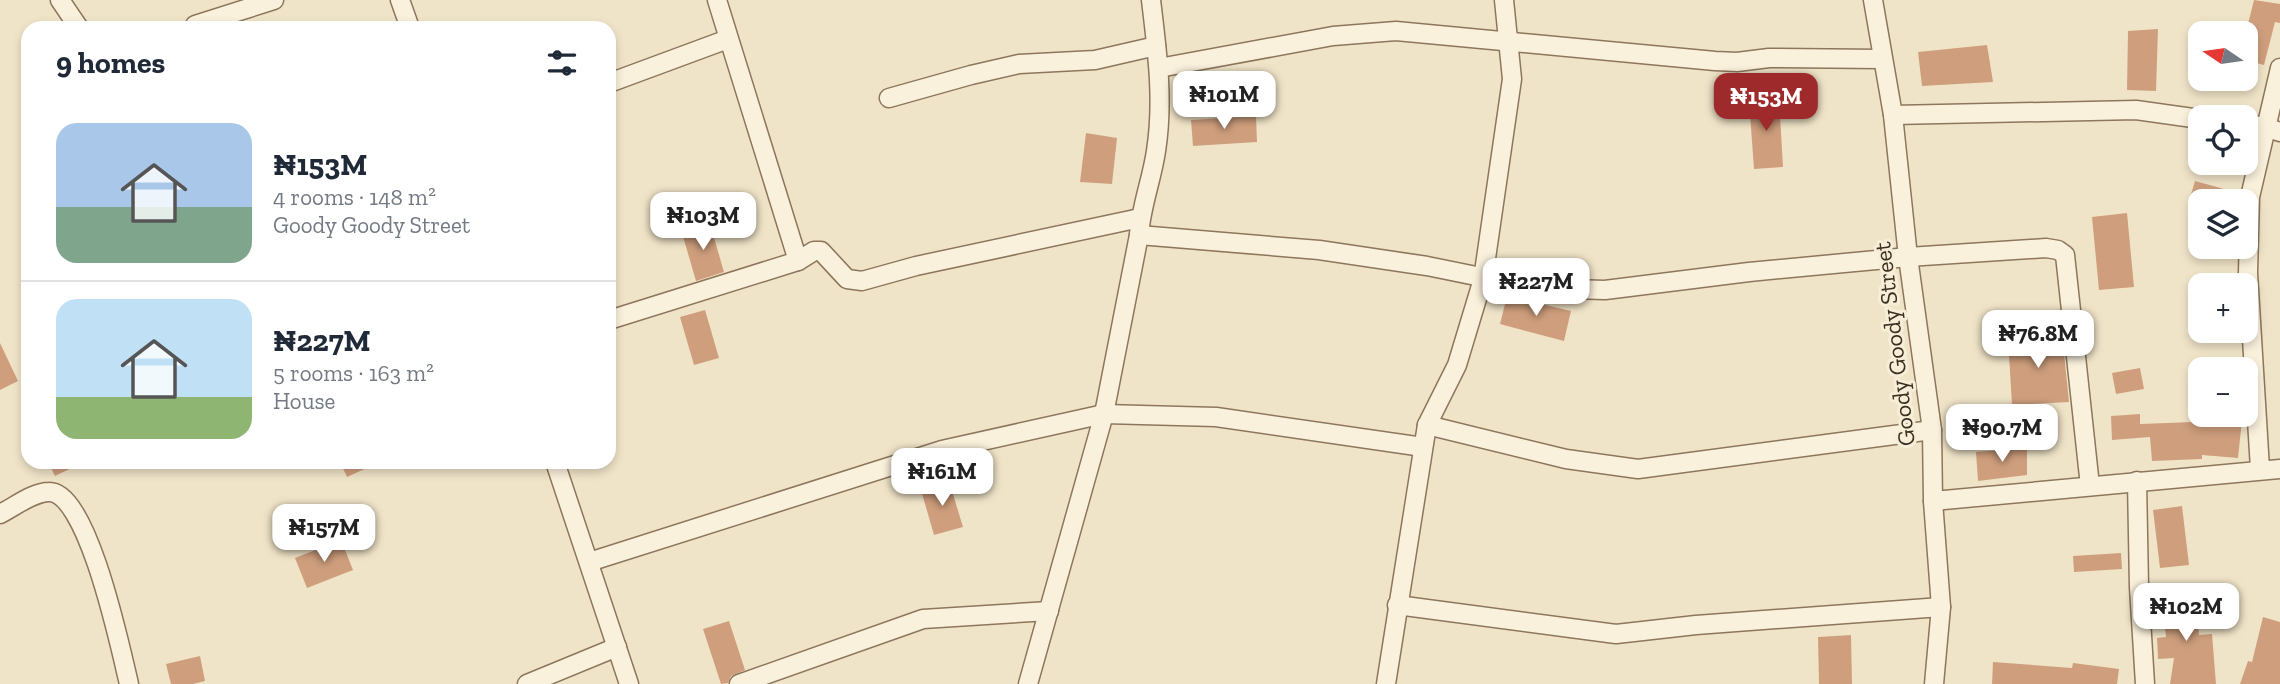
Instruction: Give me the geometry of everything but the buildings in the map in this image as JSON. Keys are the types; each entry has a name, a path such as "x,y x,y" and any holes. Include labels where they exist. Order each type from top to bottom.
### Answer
{"street":[{"path":"60,0 74,21"},
{"path":"208,21 274,0"},
{"path":"400,0 408,21"},
{"path":"717,0 798,261"},
{"path":"1028,684 1104,414 1139,226 1156,151 1160,83 1151,0"},
{"path":"1386,684 1427,425 1457,365 1483,279 1512,79 1504,0"},
{"name":"Goody Goody Street","path":"1873,0 1893,115 1908,257 1932,430 1933,500 1941,607 1934,684"},
{"path":"1159,68 1333,36 1396,31 1715,61 1737,62 1769,58 1882,60"},
{"path":"616,80 728,39"},
{"path":"889,98 1018,64 1095,60 1156,47"},
{"path":"2260,469 2248,273 2250,197 2273,129 2280,68"},
{"path":"1893,115 2136,110 2188,116"},
{"path":"616,318 798,261 814,251 821,251 847,279 862,281 916,266 1139,226 1427,265 1535,288 1615,290 1749,272 1908,257 2046,248 2065,254 2090,486"},
{"path":"589,562 942,450 1104,414 1216,417 1423,447"},
{"path":"1427,425 1566,459 1638,469 1932,430"},
{"path":"1933,500 2280,468"},
{"path":"557,469 629,684"},
{"path":"2137,481 2139,587 2145,684"},
{"path":"0,514 37,494 50,491 60,496 79,519 100,569 129,684"},
{"path":"1397,605 1616,634 1696,625 1941,607"},
{"path":"739,684 923,619 1049,611"},
{"path":"527,684 617,647"}]}
